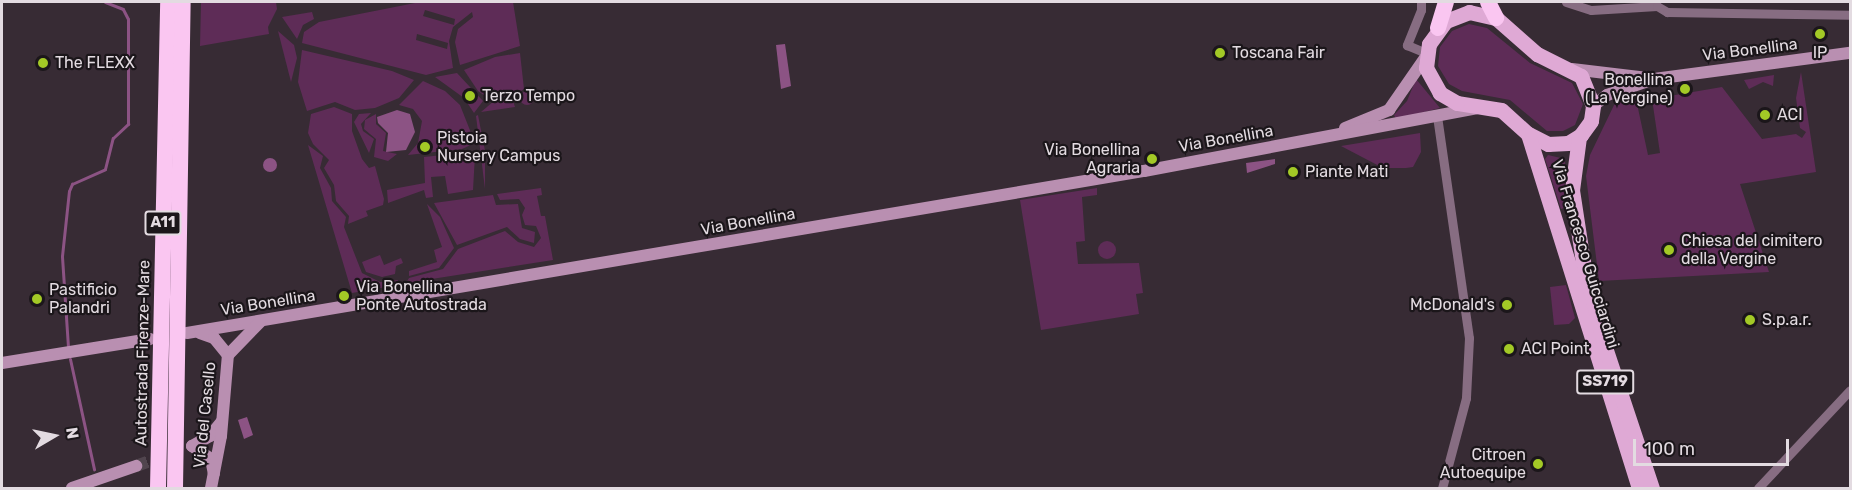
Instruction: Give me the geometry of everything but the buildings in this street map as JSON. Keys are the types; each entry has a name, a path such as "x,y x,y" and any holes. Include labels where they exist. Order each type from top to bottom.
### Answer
{"highway":[{"name":"Autostrada Firenze-Mare","path":"158,489 168,2"},
{"name":"Autostrada Firenze-Mare","path":"175,489 183,2"},
{"path":"1438,27 1446,2"},
{"path":"1488,2 1496,18"}],"main road":[{"path":"1579,137 1554,145 1528,134 1508,115 1486,106 1457,103 1445,97 1431,81 1426,56 1438,27 1453,16 1469,12 1496,18 1537,54 1572,69 1587,85 1593,106"},
{"name":"Via Bonellina","path":"1593,106 1611,93 1654,78 1851,53"},
{"name":"Via Bonellina","path":"1313,140 1389,110 1426,56"},
{"name":"Via Bonellina","path":"1572,69 1654,78"},
{"name":"Via Bonellina","path":"189,332 1313,140 1486,106"},
{"name":"Via Francesco Guicciardini","path":"1593,106 1591,121 1579,137 1572,190 1582,262 1605,347 1652,489"},
{"name":"Via Francesco Guicciardini","path":"1528,134 1639,489"},
{"name":"Via del Casello","path":"213,483 228,355 246,333 264,320"},
{"name":"Via del Casello","path":"189,332 212,337 228,355"},
{"path":"2,363 150,339"},
{"name":"Via del Casello","path":"213,483 211,459 192,446 210,436 222,421"},
{"path":"72,489 136,466"}],"street":[{"path":"1420,2 1421,10 1407,45 1426,56"},
{"path":"1566,2 1591,10 1656,4 1664,12 1851,15"},
{"path":"1728,2 1728,13"},
{"path":"1437,116 1469,338 1466,398 1442,489"},
{"path":"1758,489 1851,390"}],"shaded area":[{"path":"201,2 276,2 277,9 268,27 269,34 200,46"},
{"path":"420,2 513,2 520,46 460,65 455,42 458,29 473,17 472,12 453,27 449,41 453,68 426,75 302,43 304,32 319,22","holes":["425,10 455,19 454,25 423,16","417,34 448,43 447,49 416,40"]},
{"path":"312,12 314,19 303,25 297,39 282,17"},
{"path":"1469,24 1487,28 1530,63 1572,83 1583,104 1575,125 1563,131 1547,131 1510,100 1462,91 1449,84 1438,66 1440,47 1452,31"},
{"path":"278,31 294,45 297,58 291,82"},
{"path":"785,44 791,86 781,89 776,45"},
{"path":"302,50 392,71 414,80 399,98 375,108 355,110 335,102 307,111 298,82"},
{"path":"520,53 524,89 516,94 488,98 478,91 464,70 495,57"},
{"path":"1801,72 1816,172 1740,184 1769,272 1599,281 1586,176 1590,155 1615,103 1636,99 1648,155 1660,153 1652,99 1722,87 1762,139 1796,134 1802,138 1806,132 1800,128 1796,98"},
{"path":"457,73 483,101 474,113 464,98 435,77"},
{"path":"1774,75 1773,86 1763,82 1749,89 1744,80"},
{"path":"1416,79 1440,108 1396,119 1394,115 1407,101"},
{"path":"423,81 445,91 460,105 475,143 462,149 408,155 418,143 422,121 413,109 399,105"},
{"path":"527,91 532,93 534,98 532,103 527,105 522,103 520,98 522,93"},
{"path":"512,98 515,107 481,112 494,101"},
{"path":"334,107 352,114 352,131 362,159 369,168 375,166 384,199 383,205 366,211 368,216 348,224 349,216 336,201 334,185 324,168 329,160 313,144 308,133 311,114"},
{"path":"397,110 410,114 415,132 406,150 386,152 388,133 378,123 377,117"},
{"path":"371,113 361,124 363,131 374,139 369,153 354,122 359,114"},
{"path":"376,114 376,124 386,133 383,151 397,154 388,161 374,157 376,139 364,129 365,120"},
{"path":"478,115 485,151 485,189 476,116"},
{"path":"1420,133 1421,152 1413,167 1383,168 1341,146"},
{"path":"308,145 323,156 320,168 331,188 332,201 346,217 344,227 362,273 380,282 398,280 398,285 352,293"},
{"path":"471,152 475,155 473,190 448,194 445,176 431,177 433,197 426,198 424,190 388,203 387,190 425,183 424,157"},
{"path":"1548,155 1565,159 1564,208 1561,209 1545,159"},
{"path":"267,158 273,158 277,165 273,172 267,172 263,168 263,162"},
{"path":"1275,159 1275,164 1247,173 1246,163"},
{"path":"541,188 542,195 537,196 541,216 545,216 553,260 406,283 409,278 443,269 458,249 505,231 518,242 534,247 541,238 536,226 525,225 522,215 525,208 519,199 500,200 497,194"},
{"path":"1097,188 1097,195 1082,197 1085,241 1076,242 1078,264 1139,263 1143,293 1136,294 1139,314 1041,330 1020,200"},
{"path":"493,195 496,205 518,204 522,228 535,232 534,243 520,239 507,227 457,245 434,203"},
{"path":"427,204 440,217 454,248 439,268 409,276 409,271 437,262 434,250 442,247"},
{"path":"1107,241 1114,243 1116,250 1114,257 1107,259 1100,257 1098,250 1100,243"},
{"path":"380,255 384,265 401,258 403,263 396,266 395,274 382,277 366,272 362,262"},
{"path":"1566,285 1575,318 1569,324 1554,325 1550,287"},
{"path":"247,417 253,435 244,439 238,420"}],"waterway":[{"path":"68,347 62,256 69,191 72,184 105,169 113,138 128,124 128,19 123,9 105,2"},
{"path":"70,359 94,469"}],"tunnel":[{"path":"136,466 166,455"}],"place":[{"name":"IP","path":"1820,34"},
{"name":"Toscana Fair","path":"1220,53"},
{"name":"The FLEXX","path":"43,63"},
{"name":"Bonellina (La Vergine)","path":"1685,89"},
{"name":"Terzo Tempo","path":"470,96"},
{"name":"ACI","path":"1765,115"},
{"name":"Pistoia Nursery Campus","path":"425,147"},
{"name":"Via Bonellina Agraria","path":"1152,159"},
{"name":"Piante Mati","path":"1293,172"},
{"name":"Chiesa del cimitero della Vergine","path":"1669,250"},
{"name":"Via Bonellina Ponte Autostrada","path":"344,296"},
{"name":"Pastificio Palandri","path":"37,299"},
{"name":"McDonald's","path":"1507,305"},
{"name":"S.p.a.r.","path":"1750,320"},
{"name":"ACI Point","path":"1509,349"},
{"name":"Citroen Autoequipe","path":"1538,464"}]}
